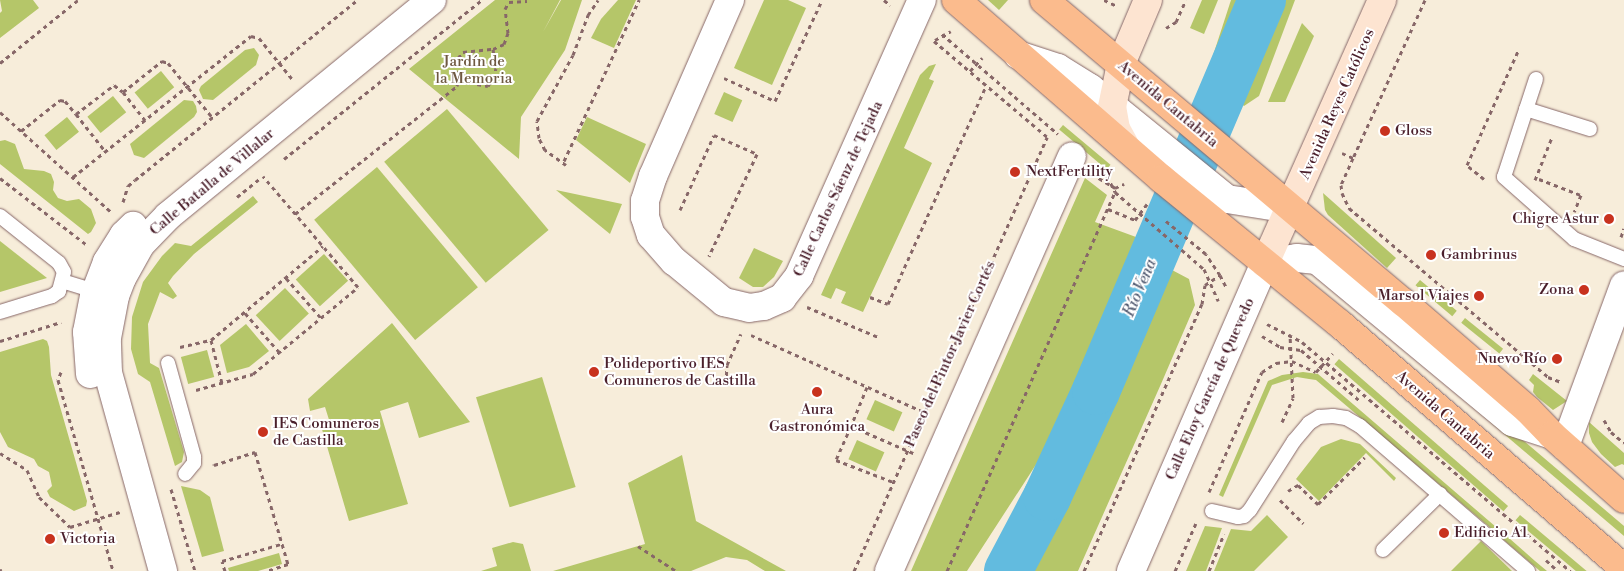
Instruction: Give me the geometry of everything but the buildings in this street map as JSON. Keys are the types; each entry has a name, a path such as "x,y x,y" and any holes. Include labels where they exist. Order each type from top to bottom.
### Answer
{"main road":[{"name":"Avenida Cantabria","path":"956,0 1018,56 1126,147 1168,168 1205,199 1265,263 1340,324 1624,568"},
{"name":"Avenida Cantabria","path":"1044,0 1426,321 1528,410 1559,441 1624,499"}],"street":[{"name":"Calle Batalla de Villalar","path":"147,571 92,386 88,365 89,316 95,291 107,262 124,235 142,216 405,0"},
{"name":"Calle Batalla de Villalar","path":"163,571 108,373 106,338 115,296 122,278 141,244 168,216 432,0"},
{"name":"Calle Carlos Sáenz de Tejada","path":"730,0 652,176 645,201 645,217 651,235 674,261 724,302 742,308 764,306 782,298 799,276 918,13"},
{"path":"1126,147 1116,129 1112,107 1120,64 1148,0"},
{"name":"Avenida Reyes Católicos","path":"1291,209 1382,0"},
{"name":"Avenida Cantabria","path":"1018,56 1058,68 1090,88 1112,107 1168,168"},
{"path":"889,571 1076,153"},
{"name":"Avenida Cantabria","path":"1205,199 1227,199 1291,209"},
{"name":"Calle Eloy García de Quevedo","path":"1131,571 1265,263 1291,209"},
{"name":"Avenida Cantabria","path":"1265,263 1297,258 1317,260 1512,422 1559,441"},
{"path":"1559,441 1624,286"}],"lane":[{"path":"1536,78 1504,177 1574,239 1619,257"},
{"path":"1526,109 1590,129"},
{"path":"0,216 59,263 64,272 59,291 52,296 0,312"},
{"path":"62,281 95,291"},
{"path":"168,363 194,457 194,463 185,474"},
{"path":"1212,511 1238,517 1244,516 1250,510 1301,432 1320,417 1346,418 1360,426 1528,571"},
{"path":"1384,550 1440,494"}],"path":[{"path":"0,63 78,0"},
{"path":"278,164 482,0"},
{"path":"598,0 588,14 573,56 537,122 539,138 545,150 565,163 639,0"},
{"path":"719,76 775,101 822,0"},
{"path":"884,0 918,13 1076,153 1107,176 1115,190"},
{"path":"1176,22 1186,0"},
{"path":"1425,0 1341,185 1342,193 1349,208 1548,377 1559,382 1568,382"},
{"path":"295,214 458,86 460,74 457,66 458,58 463,52 493,49 504,44 508,33 505,9 509,2 527,1"},
{"path":"918,13 934,41 1047,137 1076,153 1105,184 1115,190 1204,269 1219,303"},
{"path":"930,46 942,34"},
{"path":"73,177 251,36 259,38 279,63"},
{"path":"477,84 488,86 491,82 496,68 493,49"},
{"path":"123,92 162,61 168,63 212,117"},
{"path":"76,114 114,85 118,86 145,120"},
{"path":"870,296 888,304 986,86"},
{"path":"21,131 63,100 105,151"},
{"path":"0,112 117,218"},
{"path":"1533,184 1554,133"},
{"path":"680,210 714,135 757,154 711,253"},
{"name":"Paseo del Pintor Javier Cortés","path":"854,571 1047,137"},
{"path":"232,201 270,170"},
{"path":"191,392 254,374 358,287 263,176"},
{"path":"0,178 88,246"},
{"path":"1536,178 1581,194 1571,220"},
{"path":"947,571 1115,190 1124,184"},
{"path":"1108,209 1135,220 1147,204"},
{"path":"1084,571 1202,304 1204,285 1220,275 1215,265 1188,238 1165,220"},
{"path":"1619,257 1624,228"},
{"path":"178,348 211,340 323,246"},
{"path":"286,278 321,318"},
{"path":"801,304 878,337"},
{"path":"245,313 280,353"},
{"path":"0,341 64,321"},
{"path":"1266,324 1290,334 1320,357 1570,571"},
{"path":"726,383 727,365 742,332"},
{"path":"1290,334 1292,372"},
{"path":"211,340 222,383"},
{"path":"760,341 924,412"},
{"path":"1206,497 1262,372 1276,363 1292,361 1316,372 1321,368"},
{"path":"867,387 836,460 893,482"},
{"path":"851,426 914,453"},
{"path":"214,466 255,452 288,564 266,571"},
{"path":"0,453 27,470 40,497 70,527 98,519"},
{"path":"1274,505 1294,485 1298,485 1318,504 1367,457"},
{"path":"170,487 195,571"},
{"path":"1280,500 1303,522"},
{"path":"1175,571 1197,520"},
{"path":"1209,571 1227,526"},
{"path":"225,571 222,561 281,544"},
{"path":"638,546 676,571"}],"green space":[{"path":"0,0 33,0 39,8 0,38 0,13 2,11"},
{"name":"Jardín de la Memoria","path":"495,0 560,0 543,32 561,0 582,0 565,50 521,117 519,159 409,69"},
{"path":"618,0 636,0 614,48 591,38 601,19"},
{"path":"764,0 788,0 806,8 772,85 734,68"},
{"path":"988,0 1008,0 999,10"},
{"path":"1202,0 1218,0 1204,34 1190,28"},
{"path":"1231,0 1295,0 1259,96 1244,106 1207,74"},
{"path":"1302,23 1314,36 1285,102 1268,102"},
{"path":"254,48 259,55 256,65 213,100 203,99 199,90 201,86 245,50"},
{"path":"936,64 929,79 934,81 904,148 932,163 863,312 841,303 846,292 836,288 831,299 821,295 920,75 929,66"},
{"path":"161,71 174,87 148,109 135,92"},
{"path":"724,92 742,100 733,122 714,114"},
{"path":"113,96 126,112 101,133 87,117"},
{"path":"184,100 193,101 196,106 197,112 194,117 144,158 134,155 130,144"},
{"path":"447,109 549,230 486,283 384,162"},
{"path":"67,117 79,132 56,150 44,135"},
{"path":"587,117 646,144 630,183 576,140"},
{"path":"1063,125 1110,165 1107,169 1059,130"},
{"path":"5,140 15,144 24,169 44,171 51,174 54,182 53,190 58,198 67,201 79,199 91,209 96,223 91,232 88,234 0,164 0,141"},
{"path":"377,167 478,287 415,340 314,220"},
{"path":"1085,178 1107,195 1095,222 1136,237 1060,418 1037,463 967,571 911,571"},
{"path":"556,190 622,204 610,234"},
{"path":"1323,193 1396,258 1387,268 1328,215 1325,210"},
{"path":"253,196 258,202 194,254 173,276 168,283 177,296 173,299 160,292 148,324 150,363 159,368 184,452 182,462 175,466 150,382 138,374 131,349 132,317 143,282 162,256 175,243 191,246"},
{"path":"0,241 47,278 0,292"},
{"path":"1169,247 1179,254 1172,270 1189,279 1195,305 1161,384 1078,571 1027,571"},
{"path":"754,248 783,261 774,277 763,287 753,287 739,278"},
{"path":"324,254 348,281 320,306 296,279"},
{"path":"1420,280 1457,311 1452,316 1416,285"},
{"path":"285,288 309,314 280,341 256,315"},
{"path":"1465,318 1503,349 1499,353 1461,323"},
{"path":"392,323 470,422 419,438 408,402 380,411 408,504 349,521 321,426 330,423 325,407 310,411 308,399"},
{"path":"246,324 269,351 249,367 227,373 220,345"},
{"path":"1378,327 1458,385 1624,526 1624,536"},
{"path":"43,339 47,341 49,347 51,375 87,501 86,506 74,511 50,497 47,491 52,486 49,472 38,466 34,459 8,447 0,432 0,352"},
{"path":"207,350 214,377 188,384 181,357"},
{"path":"1339,359 1508,506 1503,511 1334,364"},
{"path":"1303,372 1318,374 1496,527 1493,530 1316,380 1297,377 1272,385 1223,497 1219,495 1268,381 1282,375"},
{"path":"1533,374 1567,401 1553,410 1533,392 1534,385 1529,380"},
{"path":"542,377 576,487 510,507 476,397"},
{"path":"875,400 902,412 894,431 866,419"},
{"path":"1589,422 1624,453 1624,465 1615,467 1601,454 1592,442 1589,433"},
{"path":"1341,439 1360,444 1396,478 1394,481 1366,453 1319,501 1296,479 1321,447"},
{"path":"857,440 884,452 876,471 848,459"},
{"path":"682,455 696,521 786,571 765,571 747,560 726,557 691,571 553,571 645,544 628,483"},
{"path":"181,486 200,490 210,497 224,551 202,557"},
{"path":"1267,515 1288,537 1254,571 1214,571 1231,529 1251,531"},
{"path":"1520,515 1587,571 1576,571 1516,520"},
{"path":"1205,526 1222,528 1206,571 1186,571"},
{"path":"1501,531 1547,571 1540,571 1498,535"},
{"path":"1481,541 1512,571 1451,571"},
{"path":"513,542 523,544 531,571 481,571 497,566 492,548"},
{"path":"279,553 282,564 258,571 229,571 228,568"}],"waterway":[{"name":"Río Vena","path":"1008,571 1047,497 1096,391 1262,0"}],"place":[{"name":"Gloss","path":"1385,131"},
{"name":"NextFertility","path":"1015,172"},
{"name":"Chigre Astur","path":"1609,219"},
{"name":"Gambrinus","path":"1431,255"},
{"name":"Zona","path":"1584,290"},
{"name":"Marsol Viajes","path":"1479,296"},
{"name":"Nuevo Río","path":"1557,359"},
{"name":"Polideportivo IES Comuneros de Castilla","path":"594,372"},
{"name":"Aura Gastronómica","path":"817,392"},
{"name":"IES Comuneros de Castilla","path":"263,432"},
{"name":"Edificio A1","path":"1444,533"},
{"name":"Victoria","path":"50,539"}]}
